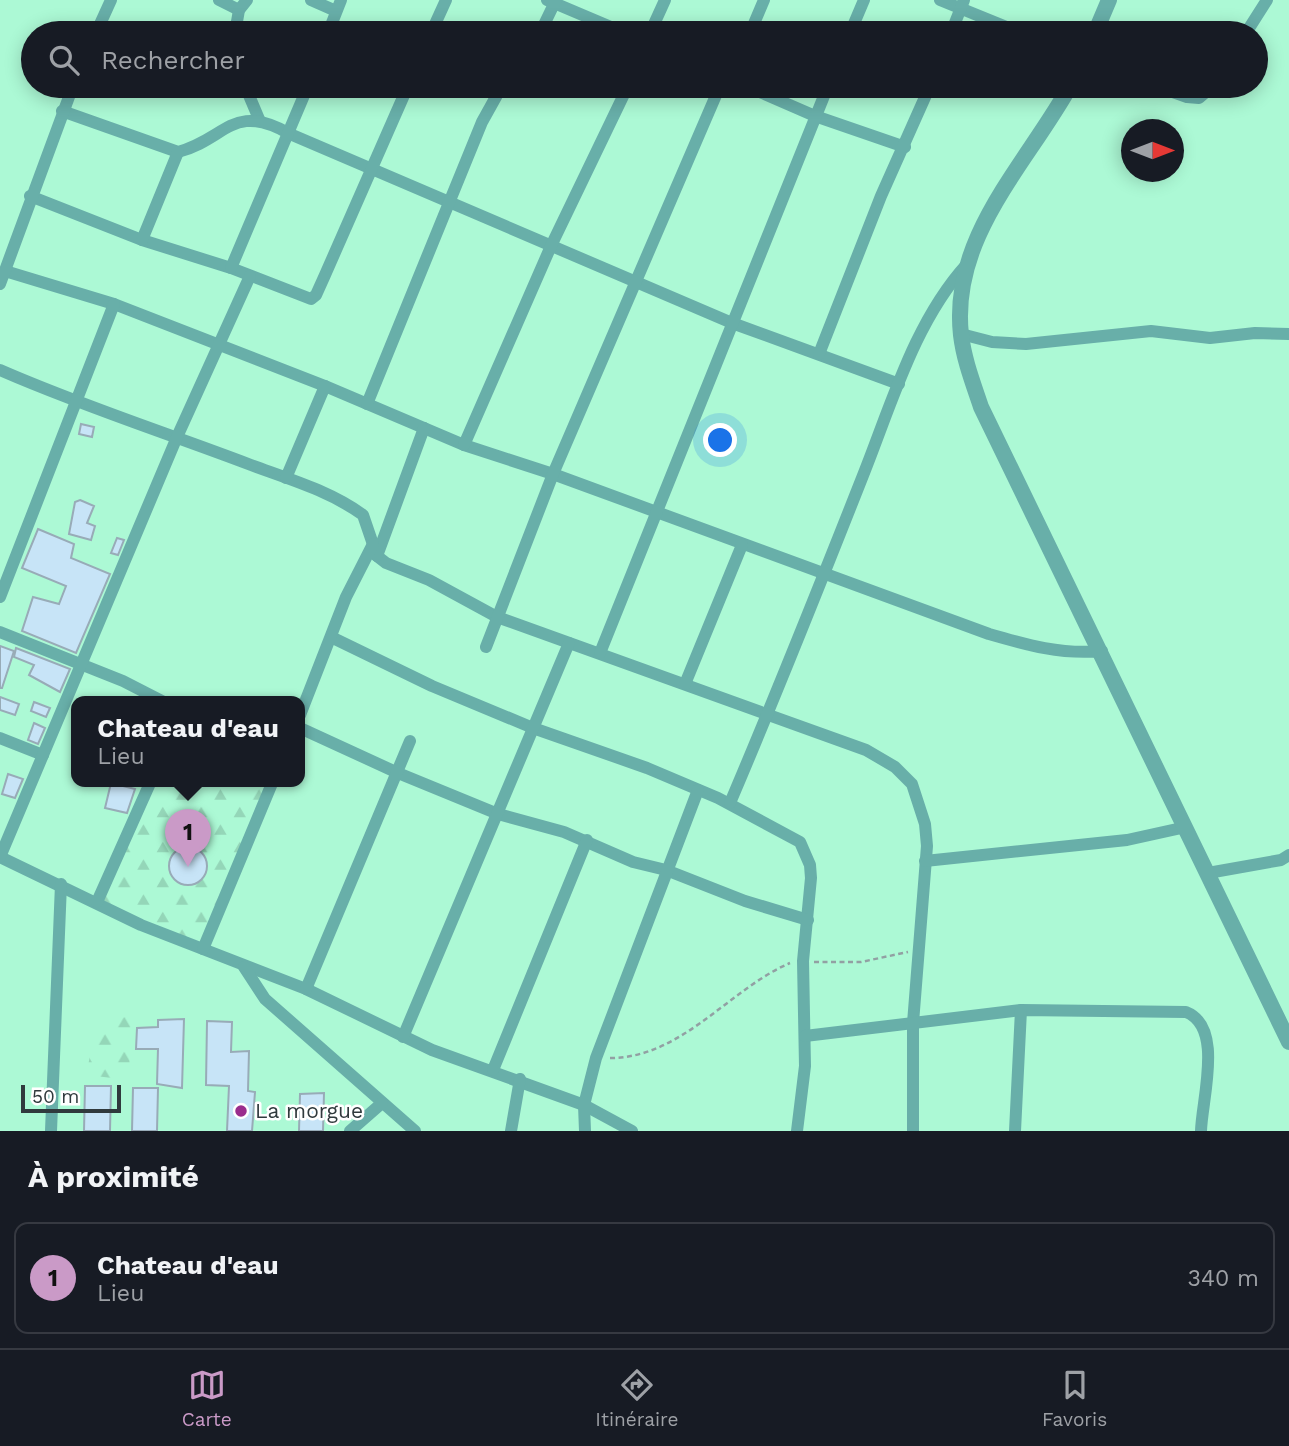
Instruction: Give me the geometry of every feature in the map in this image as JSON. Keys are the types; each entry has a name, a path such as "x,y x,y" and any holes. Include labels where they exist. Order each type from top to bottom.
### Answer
{"street":[{"path":"101,21 111,0"},
{"path":"219,0 243,5"},
{"path":"311,0 339,6"},
{"path":"436,21 446,0"},
{"path":"655,21 665,0"},
{"path":"755,21 764,0"},
{"path":"855,21 864,0"},
{"path":"940,0 962,4 997,21"},
{"path":"1101,21 1109,0"},
{"path":"1254,21 1267,0"},
{"path":"545,21 553,1 598,21"},
{"path":"956,21 962,4"},
{"path":"68,98 30,196 3,277 114,304 325,386 464,445 553,474 823,576 989,634 1076,654 1102,651"},
{"path":"251,98 259,119"},
{"path":"231,268 304,98"},
{"path":"30,196 142,240 231,268 304,298 314,298 403,98"},
{"path":"367,404 482,122 495,98"},
{"path":"464,445 551,246 622,98"},
{"path":"486,647 553,474 715,98"},
{"path":"774,98 815,116 905,147"},
{"path":"600,653 823,98"},
{"path":"819,354 881,196 925,98"},
{"path":"1062,98 999,195 967,264 961,291 961,334 981,407 1102,651 1289,1042"},
{"path":"62,111 178,152 195,148 230,126 259,119 732,323 899,384"},
{"path":"142,240 178,152"},
{"path":"730,803 768,715 899,384 944,289 967,264"},
{"path":"250,276 177,437 0,857 61,884 141,925 306,989 432,1050 520,1079 583,1105 632,1131"},
{"path":"0,597 114,304"},
{"path":"961,334 992,342 1026,344 1151,331 1210,338 1255,332 1289,334"},
{"path":"0,370 75,404 177,437 331,496 363,515 375,550 394,568 429,580 497,617 866,750 895,767 912,784 921,804 927,846 913,1023 913,1131"},
{"path":"286,478 325,386"},
{"path":"305,702 362,562 375,550 424,428"},
{"path":"685,684 742,545"},
{"path":"0,632 151,696"},
{"path":"331,637 432,686 533,728 647,768 730,803 800,842 810,865 803,961 805,1036 797,1131"},
{"path":"403,1037 569,643"},
{"path":"305,730 398,773 498,814 587,840 633,862 666,870 745,901 808,920"},
{"path":"0,738 43,755"},
{"path":"306,989 410,741"},
{"path":"97,902 148,787"},
{"path":"203,949 270,787"},
{"path":"585,1131 583,1105 596,1058 698,790"},
{"path":"925,861 1127,840 1186,827"},
{"path":"493,1070 587,840"},
{"path":"1208,873 1247,868 1281,860 1289,855"},
{"path":"51,1131 61,884"},
{"path":"244,967 265,999 415,1131"},
{"path":"805,1036 1021,1010 1170,1012 1196,1016 1209,1037 1201,1131"},
{"path":"1015,1131 1021,1010"},
{"path":"511,1131 520,1079"},
{"path":"349,1131 382,1103"}],"path":[{"path":"596,1058 624,1058 669,1042 731,1002 764,975 795,961 861,962 919,950"}],"green space":[{"path":"0,0 1289,0 1289,1131 0,1131"},
{"path":"153,787 265,787 201,945 102,900"},
{"path":"131,1014 129,1080 87,1075 91,1052 103,1030"}],"building":[{"path":"81,424 94,427 92,437 79,434"},
{"path":"80,500 94,506 87,523 95,526 91,540 69,534 75,502"},
{"path":"38,529 74,544 71,558 110,574 76,653 22,631 33,597 59,604 66,586 22,568"},
{"path":"117,538 124,540 118,555 111,553"},
{"path":"0,646 14,651 2,688 0,688"},
{"path":"16,648 70,669 60,692 29,675 34,665 14,657"},
{"path":"0,697 19,704 15,715 0,710"},
{"path":"34,702 50,708 46,717 31,711"},
{"path":"34,723 45,728 38,744 28,740"},
{"path":"8,774 23,779 15,798 2,794"},
{"path":"110,787 135,789 127,813 105,808"},
{"path":"188,847 201,853 207,866 201,879 188,885 175,879 169,866 175,853"},
{"path":"184,1019 182,1088 157,1084 158,1049 136,1049 137,1028 158,1027 158,1020"},
{"path":"207,1021 232,1022 231,1052 249,1051 248,1091 255,1092 252,1131 227,1131 229,1086 206,1085"},
{"path":"85,1086 111,1086 110,1131 84,1131"},
{"path":"133,1088 158,1088 157,1131 132,1131"},
{"path":"324,1093 323,1131 299,1131 300,1094"}],"place":[{"name":"Chateau d'eau","path":"188,867"},
{"name":"La morgue","path":"241,1111"}]}
